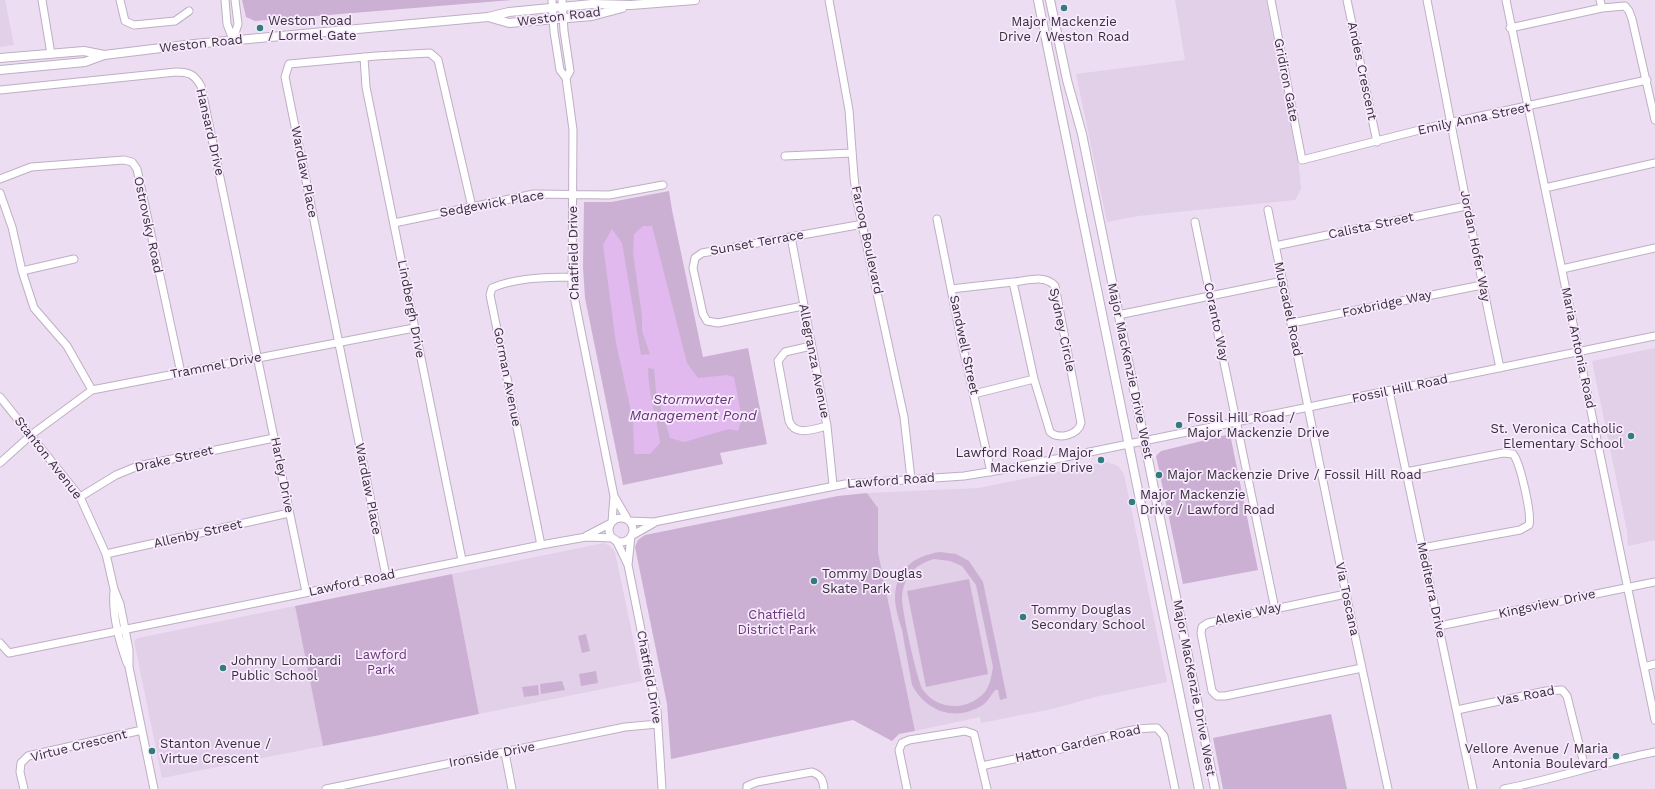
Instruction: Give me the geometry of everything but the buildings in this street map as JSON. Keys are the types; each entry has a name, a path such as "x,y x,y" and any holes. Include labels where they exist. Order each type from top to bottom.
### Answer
{"main road":[{"name":"Weston Road","path":"0,70 85,62 104,55 233,40 488,17 552,4 631,5 695,0"},
{"name":"Major MacKenzie Drive West","path":"1038,0 1075,189 1129,444 1199,789"},
{"name":"Major MacKenzie Drive West","path":"1050,0 1067,80 1082,134 1214,789"},
{"name":"Weston Road","path":"488,17 509,24 592,16 631,5"},
{"name":"Weston Road","path":"0,58 84,51 104,55"}],"street":[{"path":"42,0 51,54"},
{"path":"120,0 125,21 134,25 174,21 189,11"},
{"path":"225,0 227,24 233,40"},
{"path":"233,40 238,24 235,0"},
{"name":"Farooq Boulevard","path":"829,0 849,110 855,183 904,417 911,479"},
{"name":"Gridiron Gate","path":"1271,0 1302,160"},
{"name":"Andes Crescent","path":"1347,0 1377,142"},
{"path":"1427,0 1452,123"},
{"name":"Maria Antonia Road","path":"1506,0 1510,28 1562,269 1655,720"},
{"path":"1600,0 1602,8"},
{"name":"Chatfield Drive","path":"563,3 570,71 566,78"},
{"name":"Chatfield Drive","path":"552,4 560,70 566,78 574,136 572,277 574,303 614,496 612,523"},
{"path":"1510,28 1602,8 1625,6 1629,11 1647,80 1655,120"},
{"name":"Wardlaw Place","path":"386,576 285,77 289,64 430,53 438,60 472,207"},
{"name":"Lindbergh Drive","path":"364,57 366,87 462,560"},
{"name":"Hansard Drive","path":"0,90 176,72 189,72 195,77 201,86 257,358"},
{"name":"Emily Anna Street","path":"1302,160 1452,123 1647,80"},
{"name":"Jordan Hofer Way","path":"1452,123 1466,206 1500,368"},
{"path":"785,156 852,153"},
{"name":"Ostrovsky Road","path":"0,179 31,167 124,160 132,162 137,169 180,373"},
{"path":"1545,188 1655,163"},
{"name":"Sedgewick Place","path":"394,223 534,194 609,195 663,185"},
{"path":"0,193 12,228 22,271 34,308 67,346 92,390"},
{"name":"Calista Street","path":"1275,246 1466,206"},
{"name":"Muscadel Road","path":"1268,210 1309,408"},
{"name":"Sandwell Street","path":"937,219 991,472"},
{"name":"Coranto Way","path":"1195,222 1275,609"},
{"name":"Sunset Terrace","path":"803,306 718,323 707,320 703,314 693,268 695,258 702,254 863,224"},
{"name":"Allegranza Avenue","path":"790,238 827,426 833,485"},
{"path":"1562,269 1655,248"},
{"path":"22,271 74,259"},
{"name":"Gorman Avenue","path":"541,545 490,295 492,288 512,282 536,278 572,277"},
{"name":"Sydney Circle","path":"1043,279 1050,281 1055,286 1081,423 1077,431 1060,436 1050,432 1034,379 1013,282 1043,279"},
{"path":"1118,315 1282,281"},
{"path":"951,289 1013,282"},
{"name":"Foxbridge Way","path":"1292,323 1482,285"},
{"name":"Trammel Drive","path":"0,463 31,436 92,390 414,328"},
{"name":"Fossil Hill Road","path":"1129,444 1655,336"},
{"path":"811,346 785,352 779,358 778,366 787,414 790,425 796,430 803,431 827,426"},
{"name":"Harley Drive","path":"257,358 306,592"},
{"path":"974,394 1034,379"},
{"name":"Mediterra Drive","path":"1389,391 1473,789"},
{"name":"Stanton Avenue","path":"0,397 80,496 106,554 114,589 113,605 129,650 129,667 154,789"},
{"name":"Via Toscana","path":"1309,408 1346,594 1388,789"},
{"name":"Drake Street","path":"80,496 116,475 138,466 274,438"},
{"name":"Lawford Road","path":"628,520 654,522 833,485 964,476 991,472 1129,444"},
{"path":"1406,472 1503,453 1512,454 1518,462 1530,514 1529,525 1520,530 1422,548"},
{"name":"Chatfield Drive","path":"614,496 628,520"},
{"name":"Allenby Street","path":"106,554 289,513"},
{"path":"619,518 628,520 633,528 631,536 623,541 615,539 610,532 612,523 619,518"},
{"name":"Lawford Road","path":"631,536 654,522"},
{"name":"Lawford Road","path":"0,643 9,653 586,536 612,523"},
{"name":"Lawford Road","path":"586,536 615,539"},
{"name":"Chatfield Drive","path":"628,565 631,536"},
{"name":"Chatfield Drive","path":"615,539 628,565 657,710 662,789"},
{"name":"Kingsview Drive","path":"1439,626 1655,582"},
{"name":"Alexie Way","path":"1346,594 1208,623 1202,627 1201,633 1212,691 1217,696 1225,696 1362,668"},
{"path":"1644,667 1655,664"},
{"name":"Vas Road","path":"1457,710 1546,691 1562,690 1567,696 1585,768"},
{"name":"Ironside Drive","path":"326,789 625,727 658,724"},
{"name":"Hatton Garden Road","path":"982,766 1073,746 1103,737 1147,728 1157,728 1164,736 1175,789"},
{"name":"Virtue Crescent","path":"24,789 20,772 21,763 28,756 142,730"},
{"path":"907,789 900,746 909,740 957,731 966,731 974,734 987,789"},
{"path":"1504,789 1540,782 1585,768 1655,752"},
{"path":"505,753 512,789"},
{"path":"747,789 747,786 757,782 812,772 817,773 822,779 824,789"}],"shaded area":[{"path":"0,0 5,0 14,45 0,47"},
{"path":"1175,0 1266,0 1299,167 1301,189 1295,200 1138,216 1107,222 1076,74 1185,60"},
{"name":"St. Veronica Catholic Elementary School","path":"1655,348 1655,540 1628,546 1627,531 1592,361"},
{"name":"Tommy Douglas Secondary School","path":"1106,462 1118,466 1124,474 1167,682 1095,697 1052,709 981,723 980,717 915,731 878,552 877,506 867,493 979,488"},
{"path":"604,543 610,546 615,552 642,681 479,714 452,574"},
{"name":"Johnny Lombardi Public School","path":"295,606 323,746 162,778 134,641 138,638"}],"green space":[{"path":"242,0 512,0 255,21 246,17"},
{"path":"669,191 703,357 748,348 767,444 720,453 723,464 623,485 585,298 583,267 584,202 611,202"},
{"path":"1230,434 1258,570 1183,584 1156,456 1161,451"},
{"name":"Chatfield District Park","path":"867,493 878,508 878,552 915,731 899,734 892,741 853,720 671,759 667,704 635,547 638,540 645,535 838,496"},
{"path":"940,552 956,554 969,561 983,582 1007,698 1000,700 998,690 995,690 983,705 971,711 951,713 942,711 925,702 912,685 902,630 897,614 895,597 896,587 903,572 908,566 922,557","holes":["934,559 950,561 962,566 976,585 993,667 990,682 985,692 968,704 960,706 943,705 929,697 923,690 920,684 910,645 902,598 903,588 907,578 916,567"]},
{"name":"Lawford Park","path":"452,574 479,714 323,746 295,606"},
{"path":"969,579 988,674 926,687 907,591"},
{"path":"586,634 590,651 582,653 578,636"},
{"path":"596,671 598,683 581,686 579,674"},
{"path":"562,681 565,690 541,694 540,684"},
{"path":"538,685 539,695 524,697 522,687"},
{"path":"1331,714 1347,789 1223,789 1213,738"}],"water":[{"name":"Stormwater Management Pond","path":"643,226 652,226 687,363 698,378 727,375 734,377 742,419 738,431 729,429 684,442 670,438 656,391 654,369 648,368 649,387 660,443 650,454 634,454 633,420 616,343 603,245 612,229 622,243 641,355 650,354 642,331 642,316 633,252 634,234"}],"place":[{"name":"Major Mackenzie Drive / Weston Road","path":"1064,8"},
{"name":"Weston Road / Lormel Gate","path":"260,28"},
{"name":"Fossil Hill Road / Major Mackenzie Drive","path":"1179,425"},
{"name":"St. Veronica Catholic Elementary School","path":"1631,436"},
{"name":"Lawford Road / Major Mackenzie Drive","path":"1101,460"},
{"name":"Major Mackenzie Drive / Fossil Hill Road","path":"1159,475"},
{"name":"Major Mackenzie Drive / Lawford Road","path":"1132,502"},
{"name":"Tommy Douglas Skate Park","path":"814,581"},
{"name":"Tommy Douglas Secondary School","path":"1023,617"},
{"name":"Johnny Lombardi Public School","path":"223,668"},
{"name":"Stanton Avenue / Virtue Crescent","path":"152,751"},
{"name":"Vellore Avenue / Maria Antonia Boulevard","path":"1616,756"}]}
